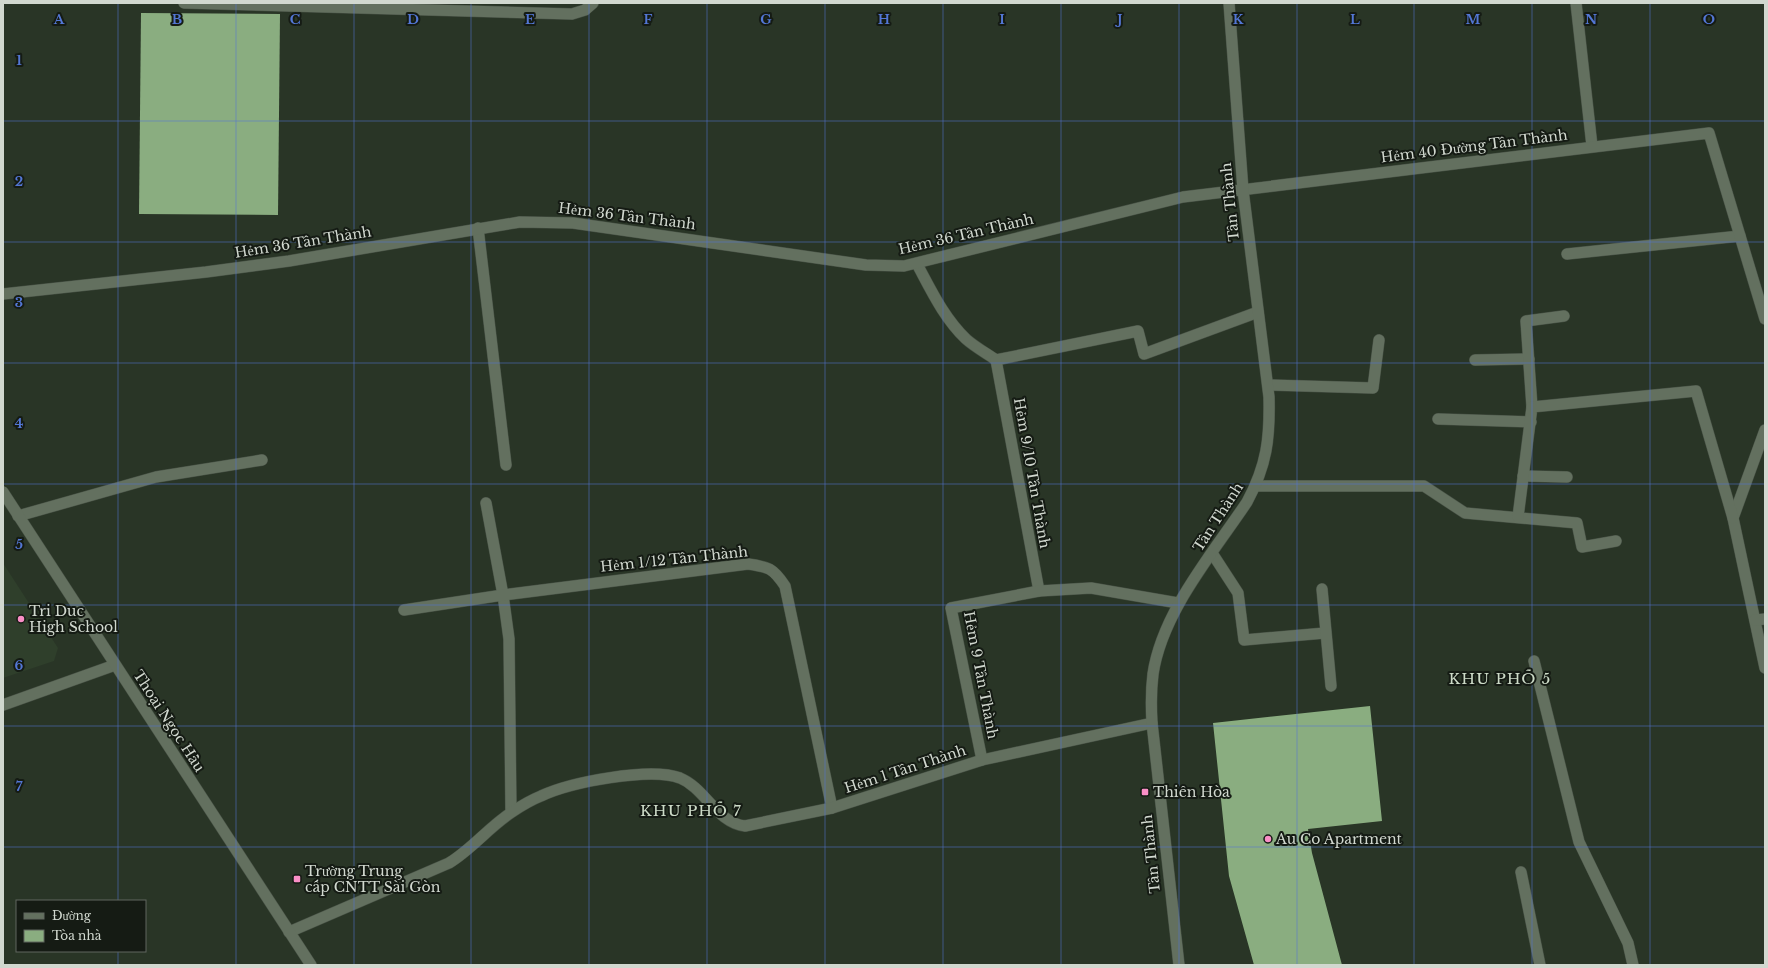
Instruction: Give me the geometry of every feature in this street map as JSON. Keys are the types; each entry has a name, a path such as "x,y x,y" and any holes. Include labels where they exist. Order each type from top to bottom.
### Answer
{"street":[{"path":"184,3 288,4 572,14 585,10 593,3"},
{"name":"Tân Thành","path":"1179,965 1152,723 1151,693 1153,673 1159,650 1178,603 1247,502 1256,486 1268,444 1268,385 1243,190 1230,3"},
{"path":"1576,3 1592,146"},
{"name":"Hẻm 40 Đường Tân Thành","path":"1243,190 1708,132 1740,236"},
{"name":"Hẻm 36 Tân Thành","path":"3,294 206,272 289,261 520,222 573,223 866,265 891,266 917,264 1183,197 1243,190"},
{"path":"478,228 506,465"},
{"path":"1567,254 1740,236 1765,319"},
{"path":"917,264 939,305 952,324 967,340 996,360 1138,331 1144,354 1258,312"},
{"path":"1518,517 1532,407 1526,321 1564,316"},
{"path":"1268,385 1373,388 1379,340"},
{"path":"1475,360 1529,359"},
{"name":"Hẻm 9/10 Tân Thành","path":"996,360 1039,591"},
{"path":"1532,407 1696,391 1733,518 1760,620 1765,668"},
{"path":"1438,418 1531,422"},
{"path":"1733,518 1765,430"},
{"path":"18,516 144,480 262,460"},
{"path":"1523,476 1567,477"},
{"path":"1256,486 1424,486 1465,513 1577,523 1582,547 1616,541"},
{"name":"Thoại Ngọc Hầu","path":"3,492 311,965"},
{"path":"290,932 461,856 511,812 509,638 503,595 486,503"},
{"path":"1212,553 1238,593 1244,640 1326,633"},
{"name":"Hẻm 1/12 Tân Thành","path":"404,610 503,595 748,564 764,566 776,573 785,586 832,808"},
{"name":"Hẻm 9 Tân Thành","path":"982,760 951,608 1039,591 1091,588 1178,603"},
{"path":"1322,589 1331,686"},
{"path":"1534,661 1578,842 1628,943 1633,965"},
{"path":"3,705 115,665"},
{"name":"Hẻm 1 Tân Thành","path":"511,812 542,796 578,784 643,774 663,774 682,779 736,825 745,826 832,808 982,760 1152,723"},
{"path":"1521,872 1540,965"}],"shaded area":[{"name":"Tri Duc High School","path":"3,563 58,648 54,661 3,678"}],"building":[{"path":"141,13 280,14 278,215 139,214"},
{"name":"Au Co Apartment","path":"1370,706 1382,821 1308,829 1312,853 1342,965 1254,965 1229,876 1213,723"}],"place":[{"name":"Tri Duc High School","path":"21,619"},
{"name":"Thiên Hòa","path":"1145,792"},
{"name":"Au Co Apartment","path":"1268,839"},
{"name":"Trường Trung cấp CNTT Sài Gòn","path":"297,879"}],"district":[{"name":"KHU PHỐ 5","path":"1500,679"},
{"name":"KHU PHỐ 7","path":"691,811"}]}
